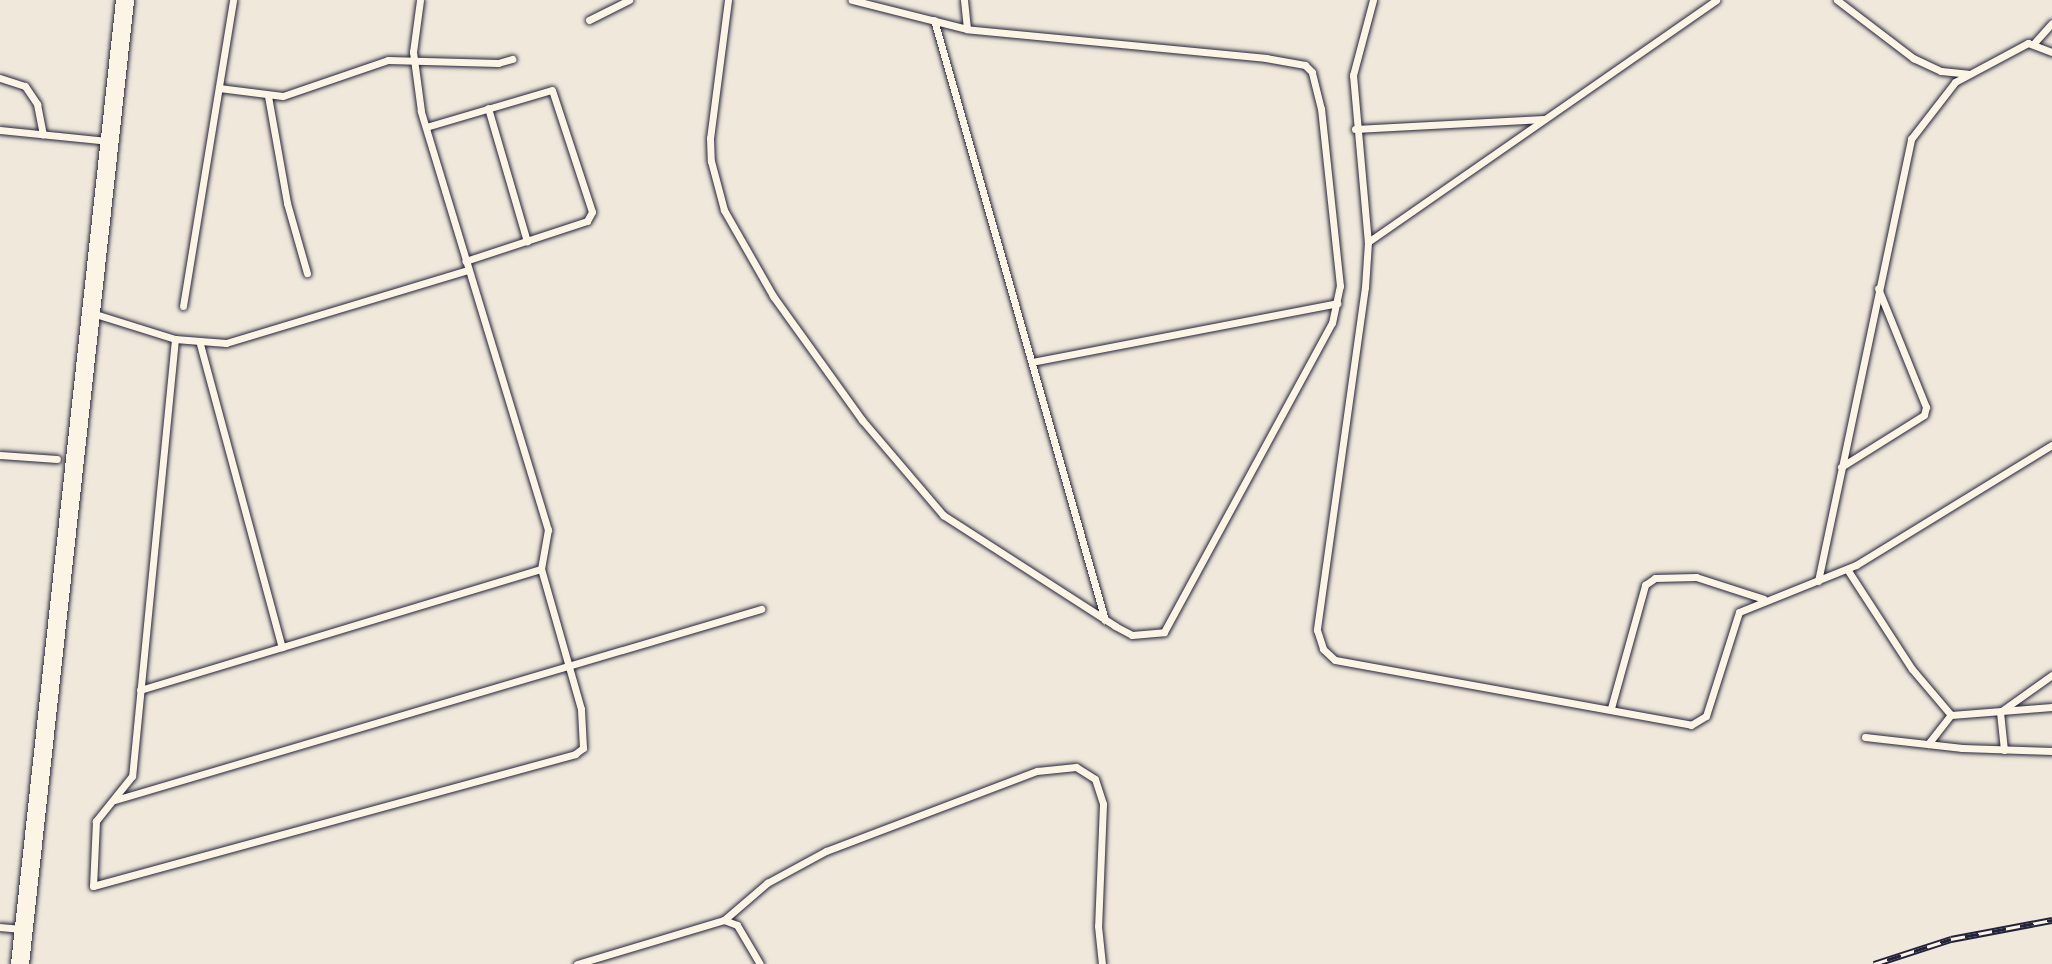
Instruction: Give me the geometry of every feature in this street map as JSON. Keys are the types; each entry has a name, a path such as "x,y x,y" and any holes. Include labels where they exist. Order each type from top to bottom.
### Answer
{"street":[{"path":"20,964 125,0"}],"lane":[{"path":"183,306 233,0"},
{"path":"175,339 132,776 115,800 96,820 93,886 575,754 583,748 584,736 568,664 541,569 548,530 426,127 414,58 420,0"},
{"path":"589,20 629,0"},
{"path":"728,0 710,138 711,161 724,210 767,286 841,392 924,498 960,529 1105,620 1132,635 1164,632 1332,323 1340,286 1317,83 1305,65 967,29 852,0"},
{"path":"964,0 967,29"},
{"path":"1373,0 1353,75 1355,129 1368,242 1350,408 1317,630 1323,649 1335,660 1354,666 1611,708 1691,725 1706,716 1739,612 1766,599 1847,569 2052,445"},
{"path":"1368,242 1716,0"},
{"path":"1837,0 1913,58 1941,71 1971,74"},
{"path":"934,20 1105,620"},
{"path":"1818,581 1911,139 1950,88 1971,74 2035,42 2052,23"},
{"path":"2035,42 2052,52"},
{"path":"219,88 268,96 307,91 388,60 414,58 498,63 512,59"},
{"path":"0,78 25,86 37,104 43,134"},
{"path":"426,127 552,90 592,212 587,221 465,261"},
{"path":"268,96 287,203 307,273"},
{"path":"488,108 527,241"},
{"path":"1355,129 1544,119"},
{"path":"0,130 109,141"},
{"path":"90,312 175,339 200,344 226,343 468,270"},
{"path":"1841,467 1924,415 1926,407 1878,288"},
{"path":"1032,362 1337,303"},
{"path":"200,344 282,647"},
{"path":"0,455 57,459"},
{"path":"140,690 541,569"},
{"path":"1847,569 1912,669 1952,715"},
{"path":"1611,708 1645,585 1655,578 1696,577 1766,599"},
{"path":"115,800 568,664 761,609"},
{"path":"2000,712 2052,675"},
{"path":"1928,744 1952,715 2052,707"},
{"path":"2000,712 2004,750"},
{"path":"1864,737 2004,750 2052,751"},
{"path":"724,920 767,883 826,852 1037,771 1076,767 1095,778 1103,804 1098,926 1102,964"},
{"path":"577,964 703,923 724,920 737,925 760,964"},
{"path":"0,927 24,930"}],"railway":[{"path":"1874,964 1951,939 2052,920"}]}
